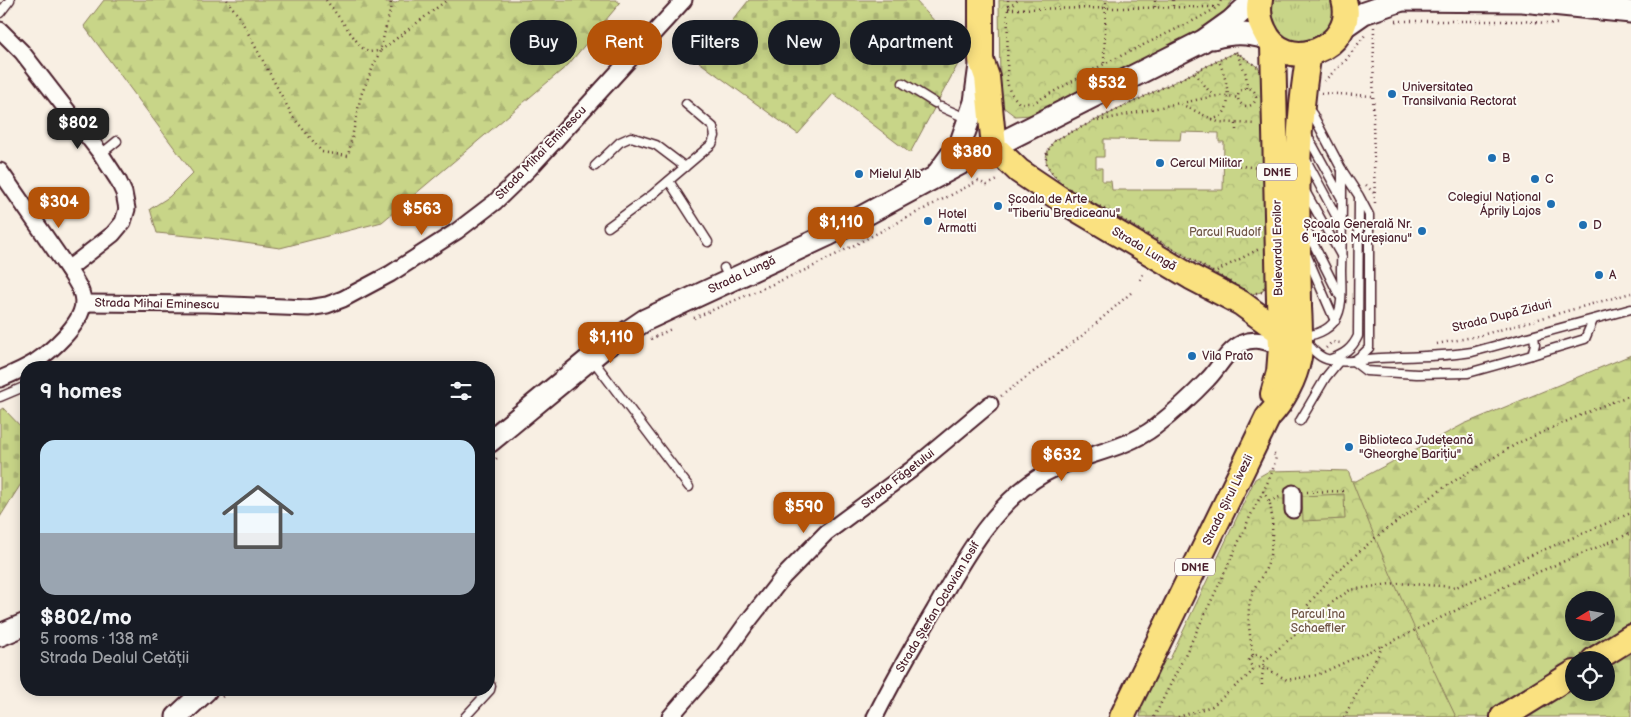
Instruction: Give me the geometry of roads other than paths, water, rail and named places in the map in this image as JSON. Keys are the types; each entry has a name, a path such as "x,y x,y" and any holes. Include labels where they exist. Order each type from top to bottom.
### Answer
{"main road":[{"path":"933,179 961,142 975,102 981,60 981,0"},
{"path":"981,60 987,77 994,147 1203,41 1232,21 1254,0"},
{"name":"DN1E","path":"1260,0 1259,15 1270,42"},
{"path":"1342,29 1345,17 1344,0"},
{"path":"1203,41 1228,33 1251,34 1288,52 1309,53 1322,49 1333,41 1342,29 1364,13 1397,0 1522,1 1631,12"},
{"name":"Bulevardul Eroilor","path":"1270,42 1289,296"},
{"name":"Bulevardul Eroilor","path":"1287,338 1289,296 1298,236 1298,178 1308,109 1309,53"},
{"name":"Strada Lungă","path":"496,448 590,358 645,320 727,274 828,235 994,147 1019,171 1068,204 1191,277 1241,302 1287,338"},
{"name":"Strada Lungă","path":"1241,302 1289,296"},
{"name":"Strada Șirul Livezii","path":"1122,717 1268,417 1288,389 1299,357 1287,338"},
{"path":"0,635 20,627"},
{"path":"1608,651 1631,637"},
{"path":"1503,717 1565,679"},
{"path":"177,717 200,696"}],"street":[{"name":"Strada Mihai Eminescu","path":"83,303 206,304 308,308 343,299 390,274 458,231 495,202 529,169 684,0"},
{"path":"0,30 22,52 101,154 118,180 124,194 127,208 123,222 113,234 68,269"},
{"path":"0,171 68,269 78,285 83,303 78,319 68,333 36,361"},
{"name":"Strada Ștefan Octavian Iosif","path":"875,717 966,555 1002,508 1019,490 1060,466 1116,448 1136,439 1155,427 1201,386 1230,352 1242,343 1287,338"},
{"path":"0,380 20,372"},
{"name":"Strada Făgetului","path":"670,717 722,656 783,577 826,533 911,470 990,404"},
{"path":"1292,493 1293,510"}],"lane":[{"path":"0,13 10,0"},
{"path":"903,83 938,105 970,119"},
{"path":"608,227 669,181 712,144 715,136 713,127 686,104"},
{"path":"1308,109 1369,215 1369,348 1353,361"},
{"path":"1308,109 1342,199"},
{"path":"1308,109 1342,227"},
{"path":"595,166 620,142 630,137 656,144 685,168"},
{"path":"101,154 117,141"},
{"path":"1287,338 1311,336 1320,332 1335,321 1339,311 1342,258 1342,170"},
{"path":"1298,178 1342,258"},
{"path":"669,181 708,242"},
{"path":"1329,360 1346,353 1358,336 1359,196"},
{"path":"1298,212 1341,297"},
{"path":"1298,236 1335,321"},
{"path":"1287,338 1329,360 1353,361 1379,358 1449,356 1534,336 1631,309"},
{"path":"1353,361 1366,371 1417,374 1468,373 1532,356 1585,339 1593,320"},
{"path":"1532,356 1535,344 1534,336"},
{"path":"590,358 689,487"},
{"path":"1300,421 1326,377 1339,361"},
{"path":"0,397 20,389"},
{"path":"465,717 484,696"}],"place":[{"name":"Universitatea Transilvania Rectorat","path":"1392,94"},
{"name":"B","path":"1492,158"},
{"name":"Cercul Militar","path":"1160,163"},
{"name":"Mielul Alb","path":"859,174"},
{"name":"C","path":"1535,179"},
{"name":"Colegiul Național Áprily Lajos","path":"1551,204"},
{"name":"Școala de Arte \"Tiberiu Brediceanu\"","path":"998,206"},
{"name":"Hotel Armatti","path":"928,221"},
{"name":"D","path":"1583,225"},
{"name":"Școala Generală Nr. 6 \"Iacob Mureșianu\"","path":"1422,231"},
{"name":"A","path":"1599,275"},
{"name":"Vila Prato","path":"1192,356"},
{"name":"Biblioteca Județeană \"Gheorghe Barițiu\"","path":"1349,447"}],"park label":[{"name":"Parcul Rudolf","path":"1225,232"},
{"name":"Parcul Ina Schaeffler","path":"1318,621"}]}
